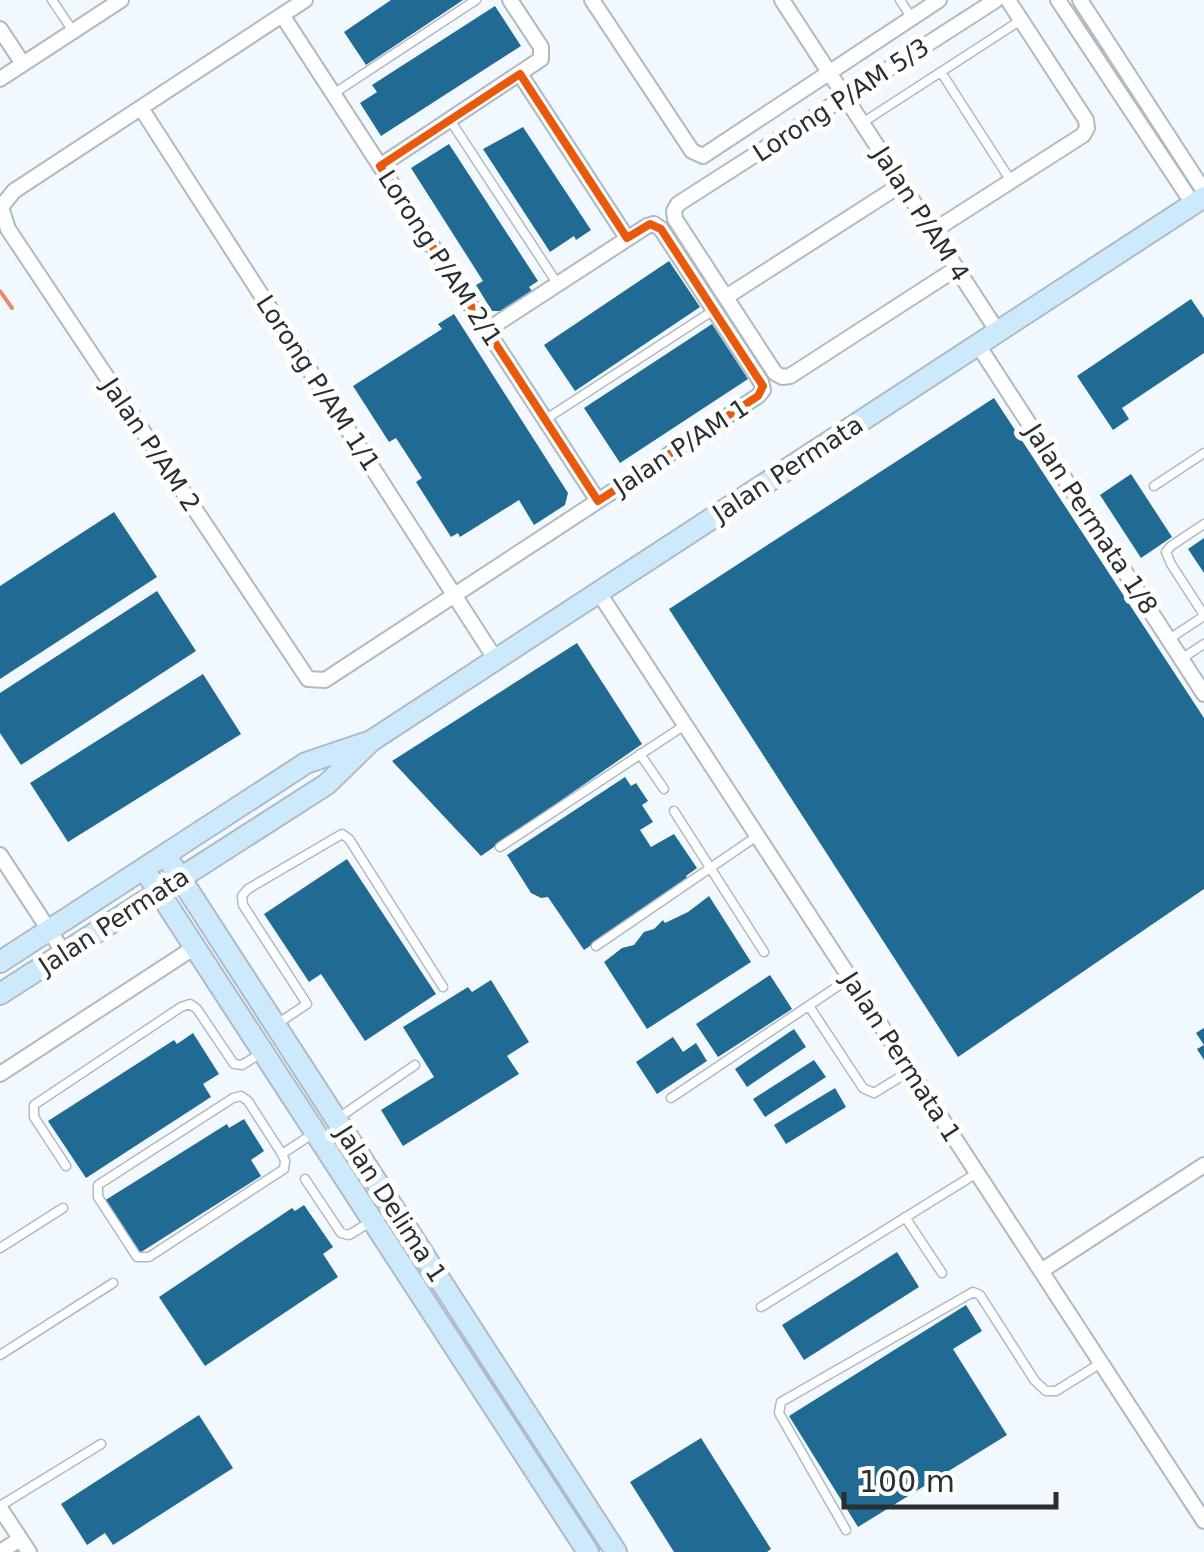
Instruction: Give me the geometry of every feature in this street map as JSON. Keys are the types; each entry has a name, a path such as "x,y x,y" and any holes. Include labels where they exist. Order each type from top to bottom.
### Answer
{"street":[{"path":"0,78 121,0"},
{"path":"141,108 305,0"},
{"path":"380,166 538,62 542,52 510,0"},
{"path":"592,0 699,156 939,0"},
{"name":"Jalan P/AM 4","path":"782,0 998,332"},
{"name":"Lorong P/AM 5/3","path":"726,297 675,219 675,207 996,0"},
{"path":"933,232 1086,132 1086,120 1008,0"},
{"path":"1058,0 1200,197"},
{"path":"1080,0 1200,197"},
{"name":"Lorong P/AM 2/1","path":"282,16 598,501"},
{"path":"0,28 23,64"},
{"path":"487,330 628,238 520,74"},
{"name":"Lorong P/AM 1/1","path":"141,108 496,660"},
{"name":"Jalan P/AM 2","path":"141,108 14,191 2,206 8,229 308,679 325,680 454,595"},
{"path":"902,184 726,297 775,373 786,377 956,268"},
{"name":"Jalan Permata","path":"0,994 327,784 371,741 1200,197"},
{"name":"Jalan P/AM 1","path":"454,595 761,394 761,382 658,226 646,226 628,238"},
{"name":"Jalan Permata 1/8","path":"978,345 1204,694"},
{"name":"Jalan Permata 1","path":"598,592 1204,1521"},
{"name":"Jalan Permata","path":"0,962 306,764 371,741"},
{"path":"0,855 64,953"},
{"name":"Jalan Delima 1","path":"166,856 616,1552"},
{"name":"Jalan Delima 1","path":"144,869 588,1552"},
{"path":"0,1074 195,947"},
{"path":"1041,1271 1204,1165"},
{"path":"0,1507 25,1545 0,1552"}],"lane":[{"path":"52,0 73,31"},
{"path":"333,94 476,0"},
{"path":"900,0 912,18"},
{"path":"862,123 1021,20"},
{"path":"941,72 1011,181"},
{"path":"450,120 557,284"},
{"path":"546,420 714,310"},
{"path":"1154,486 1204,453"},
{"path":"1169,640 1204,616 1166,556 1171,546 1204,524"},
{"path":"1181,658 1204,644"},
{"path":"500,846 684,724"},
{"path":"640,754 664,789"},
{"path":"674,810 764,952"},
{"path":"278,1024 307,1004 243,905 242,896 342,834 349,839 444,987"},
{"path":"596,946 757,836"},
{"path":"672,1098 850,978"},
{"path":"66,1166 34,1117 34,1105 181,1006 190,1004 197,1009 234,1064 242,1065 263,1052"},
{"path":"809,1006 862,1088 874,1093 910,1071"},
{"path":"336,1120 415,1065"},
{"path":"241,1096 282,1154 284,1169 145,1258 134,1254 96,1193 101,1182 241,1096"},
{"path":"282,1154 314,1133"},
{"path":"760,1306 977,1173"},
{"path":"305,1179 341,1233 349,1235 372,1221"},
{"path":"0,1248 63,1208"},
{"path":"906,1217 942,1273"},
{"path":"0,1355 113,1283"},
{"path":"846,1530 779,1414 781,1402 973,1292 980,1295 1035,1381 1046,1391 1056,1391 1101,1363"},
{"path":"0,1507 101,1444"}],"highlighted area":[{"path":"520,74 627,238 650,224 661,229 763,386 758,396 598,501 380,166"}],"building":[{"path":"391,0 463,0 366,65 344,32"},
{"path":"495,6 521,46 381,136 360,103 377,92 372,85"},
{"path":"523,127 591,230 550,252 483,149"},
{"path":"449,144 538,281 529,287 532,291 500,311 492,311 476,285 483,281 411,168"},
{"path":"669,261 700,307 575,391 544,345"},
{"path":"1191,299 1204,318 1204,353 1122,408 1129,419 1113,430 1077,376"},
{"path":"454,314 568,493 565,505 534,525 519,500 460,537 458,533 451,537 416,482 422,478 396,438 389,442 353,386 442,329 438,324"},
{"path":"712,324 748,379 620,463 584,408"},
{"path":"994,398 1204,718 1204,889 958,1057 669,609"},
{"path":"1131,474 1172,537 1141,558 1100,495"},
{"path":"114,512 157,577 0,679 0,586"},
{"path":"1204,538 1204,573 1188,549"},
{"path":"157,591 196,651 21,765 0,733 0,693"},
{"path":"577,643 642,744 481,856 392,761"},
{"path":"203,674 241,734 68,842 30,783"},
{"path":"625,777 631,786 636,783 648,801 642,805 653,822 640,830 651,847 674,834 697,868 686,876 688,879 584,950 548,897 531,893 507,855"},
{"path":"347,859 436,994 365,1041 321,974 309,982 264,914"},
{"path":"709,896 751,962 647,1029 604,962 622,948 634,945 644,932 663,920 665,923 688,912"},
{"path":"770,975 792,1009 718,1057 696,1024"},
{"path":"491,980 529,1042 507,1056 519,1074 403,1146 381,1110 434,1077 403,1027 468,987 472,992"},
{"path":"1204,1028 1204,1045 1196,1033"},
{"path":"794,1029 806,1047 747,1087 735,1069"},
{"path":"193,1033 219,1074 203,1084 211,1097 86,1178 48,1121 174,1040 177,1044"},
{"path":"673,1037 683,1052 696,1043 707,1061 657,1094 636,1062"},
{"path":"814,1060 826,1077 765,1117 753,1099"},
{"path":"835,1088 846,1107 786,1144 774,1125"},
{"path":"244,1119 264,1151 251,1160 261,1176 138,1254 104,1201 227,1124 229,1128"},
{"path":"304,1205 333,1247 323,1254 338,1277 205,1366 159,1297 292,1208 295,1211"},
{"path":"897,1252 919,1287 804,1360 782,1325"},
{"path":"966,1305 982,1331 953,1349 1007,1435 858,1527 789,1416"},
{"path":"199,1415 233,1468 113,1545 105,1533 87,1545 61,1504"},
{"path":"701,1438 771,1549 767,1552 674,1552 630,1482"}],"waterway":[{"path":"0,291 12,308"}]}
